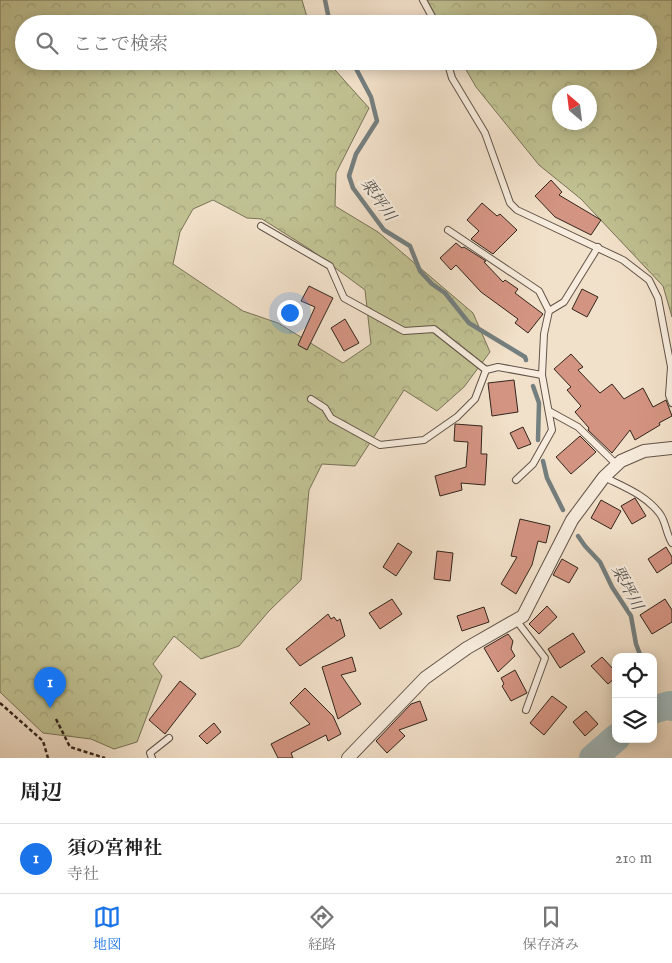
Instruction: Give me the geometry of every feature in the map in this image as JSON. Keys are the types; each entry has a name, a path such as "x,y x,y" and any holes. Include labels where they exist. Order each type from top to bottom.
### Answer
{"street":[{"path":"348,758 424,678 467,648 523,616 572,520 604,477 617,465 644,451 672,448"}],"lane":[{"path":"423,0 431,15"},
{"path":"450,70 452,78 485,134 510,203 517,210 623,260 649,280 658,298 671,367 669,395 672,402"},
{"path":"261,226 330,266 344,298 404,331 434,329 486,370"},
{"path":"448,230 539,291 549,311 544,334 542,375 552,430 533,464 516,480"},
{"path":"549,311 564,302 598,247"},
{"path":"486,370 498,367 542,375"},
{"path":"311,399 325,408 331,418 380,445 424,440 457,417 475,399 486,370"},
{"path":"549,411 578,427 617,465"},
{"path":"604,477 643,497 661,515 666,535 672,543"},
{"path":"516,620 545,658 526,710"},
{"path":"152,758 150,753 169,738"}],"path":[{"path":"0,703 43,741 48,758"},
{"path":"56,719 70,747 104,758"}],"green space":[{"path":"0,0 302,0 306,15 15,15 15,70 335,70 369,108 336,173 335,206 378,232 473,313 490,352 464,387 437,411 404,390 355,466 322,464 309,490 301,580 269,611 239,646 201,659 174,636 153,664 162,676 137,742 114,749 91,739 43,733 0,692","holes":["213,200 247,218 262,219 311,250 365,290 371,344 343,363 278,323 243,311 173,264 180,232 193,209"]},
{"path":"427,0 672,0 672,317 663,286 581,199 539,165 476,87 466,70 657,70 657,15 435,15"}],"building":[{"path":"551,180 562,192 559,195 601,220 591,235 555,217 535,196"},
{"path":"482,203 497,216 500,214 517,230 493,254 471,239 479,231 467,220"},
{"path":"456,243 486,261 484,262 503,282 505,280 518,289 515,293 543,314 528,333 515,323 518,319 481,292 456,265 451,270 440,258"},
{"path":"309,286 333,298 307,350 298,345 315,307 301,301"},
{"path":"582,289 598,297 587,317 572,309"},
{"path":"345,319 359,343 344,351 331,328"},
{"path":"571,354 583,367 578,370 600,393 612,384 624,399 643,388 653,407 666,400 672,416 635,440 630,430 612,453 588,430 589,428 575,412 581,406 567,390 571,387 554,369"},
{"path":"514,380 518,412 492,416 488,383"},
{"path":"455,424 482,426 481,454 487,454 485,485 461,483 462,490 440,496 435,476 466,467 468,442 454,441"},
{"path":"523,427 531,444 518,449 510,433"},
{"path":"580,436 596,452 571,474 556,457"},
{"path":"635,498 646,516 632,524 621,506"},
{"path":"601,500 621,511 611,529 591,518"},
{"path":"520,519 550,526 546,543 538,541 532,565 516,594 501,584 517,557 511,556"},
{"path":"398,543 412,552 396,576 383,567"},
{"path":"666,547 672,557 672,563 657,573 648,559"},
{"path":"437,551 453,553 450,581 434,579"},
{"path":"562,559 578,568 569,583 553,575"},
{"path":"392,599 402,614 380,629 369,613"},
{"path":"665,599 672,610 672,622 652,634 640,615"},
{"path":"547,606 557,617 539,634 529,624"},
{"path":"484,607 489,622 462,631 457,616"},
{"path":"328,614 331,619 334,617 337,621 340,619 345,636 300,666 286,649"},
{"path":"573,633 585,652 560,668 548,649"},
{"path":"508,634 513,641 511,649 515,656 498,672 484,648"},
{"path":"352,657 356,671 341,675 361,704 338,719 322,667"},
{"path":"602,657 612,668 612,680 608,684 591,666"},
{"path":"515,670 527,693 511,701 502,686 504,684 501,678"},
{"path":"180,681 196,694 165,734 149,720"},
{"path":"305,688 333,716 341,734 328,741 326,735 291,753 293,758 278,758 271,744 310,724 290,703"},
{"path":"552,696 567,707 544,735 530,723"},
{"path":"420,701 427,720 399,730 405,736 387,753 376,741 411,704"},
{"path":"586,711 598,724 585,736 573,722"},
{"path":"214,723 221,732 207,744 199,736"}],"waterway":[{"name":"栗坪川","path":"325,0 328,15"},
{"name":"栗坪川","path":"357,70 371,97 377,121 356,154 349,176 353,188 384,230 410,246 420,271 432,284 445,293 469,323 525,357 526,360"},
{"name":"栗坪川","path":"533,386 539,403 538,440"},
{"name":"栗坪川","path":"543,461 547,478 563,510"},
{"name":"栗坪川","path":"578,536 600,562 612,587 631,616 639,653"},
{"path":"657,709 669,705 672,707"},
{"path":"593,758 612,741"}],"place":[{"name":"須の宮神社","path":"50,708"}]}
